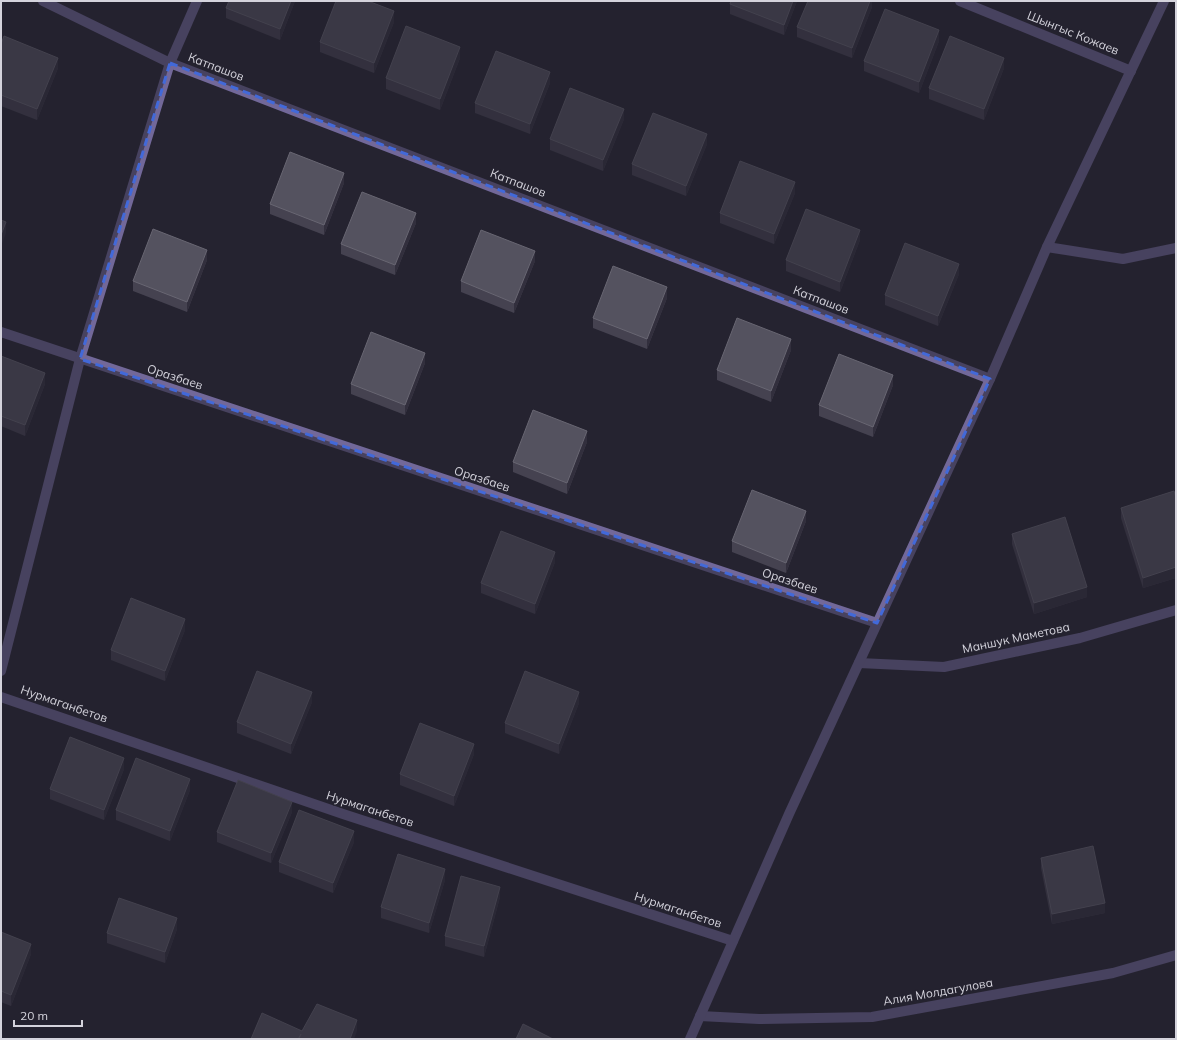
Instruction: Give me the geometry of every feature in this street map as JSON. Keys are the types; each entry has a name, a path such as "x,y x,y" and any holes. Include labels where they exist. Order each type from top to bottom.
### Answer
{"street":[{"name":"Катпашов","path":"42,1 170,63 990,378"},
{"path":"1,671 80,359 170,63 197,1"},
{"name":"Шынгыс Кожаев","path":"960,1 1131,71"},
{"path":"690,1039 858,664 990,378 1046,248 1164,1"},
{"path":"1046,248 1123,258 1176,248"},
{"name":"Оразбаев","path":"1,332 877,623"},
{"name":"Маншук Маметова","path":"858,664 944,667 1080,638 1176,610"},
{"name":"Нурмаганбетов","path":"1,697 343,814 733,941"},
{"name":"Алия Молдагулова","path":"700,1016 759,1019 872,1017 1113,973 1176,955"}],"highlighted area":[{"path":"170,63 990,379 877,623 80,359"}],"building":[{"path":"229,1 291,1 280,29 226,8"},
{"path":"336,1 368,1 394,11 374,63 320,42"},
{"path":"731,1 793,1 784,25 730,4"},
{"path":"808,1 870,1 852,48 797,27"},
{"path":"885,9 939,30 919,82 864,61"},
{"path":"406,26 460,47 440,99 386,78"},
{"path":"4,36 58,58 37,109 1,95 1,44"},
{"path":"950,36 1004,58 984,109 929,88"},
{"path":"496,51 550,72 530,124 475,103"},
{"path":"570,88 624,109 603,160 550,139"},
{"path":"653,113 707,134 686,186 632,164"},
{"path":"290,152 344,173 324,225 270,204"},
{"path":"740,161 795,182 774,234 720,213"},
{"path":"362,192 416,213 395,265 341,244"},
{"path":"806,209 860,230 840,282 786,260"},
{"path":"1,220 6,222 1,235"},
{"path":"153,229 207,250 187,302 133,281"},
{"path":"481,230 535,251 514,303 461,281"},
{"path":"905,243 959,264 938,316 885,295"},
{"path":"613,266 667,287 647,339 593,318"},
{"path":"737,318 791,339 771,391 717,370"},
{"path":"371,332 425,353 405,405 351,384"},
{"path":"839,354 893,375 873,427 819,405"},
{"path":"1,356 45,373 25,425 1,416"},
{"path":"533,410 587,431 567,483 513,462"},
{"path":"752,490 806,511 786,563 732,541"},
{"path":"1174,491 1176,498 1176,567 1143,578 1121,508"},
{"path":"1065,517 1087,587 1034,603 1012,534"},
{"path":"501,531 555,552 535,604 481,583"},
{"path":"131,598 185,619 165,671 111,650"},
{"path":"257,671 312,692 291,744 237,722"},
{"path":"525,671 579,692 559,744 505,723"},
{"path":"420,723 474,744 454,796 400,774"},
{"path":"70,737 124,758 104,810 50,789"},
{"path":"136,758 190,779 170,831 116,810"},
{"path":"238,780 292,802 271,853 217,832"},
{"path":"299,810 354,831 333,883 279,862"},
{"path":"1093,846 1105,903 1052,914 1041,858"},
{"path":"398,854 445,869 429,923 381,907"},
{"path":"461,876 500,887 484,946 445,936"},
{"path":"119,898 177,918 165,952 107,933"},
{"path":"1,932 31,944 11,995 1,991"},
{"path":"317,1004 357,1020 350,1039 299,1039 301,1034 298,1039 251,1039 262,1013 302,1031"},
{"path":"523,1024 553,1039 516,1039"}]}
